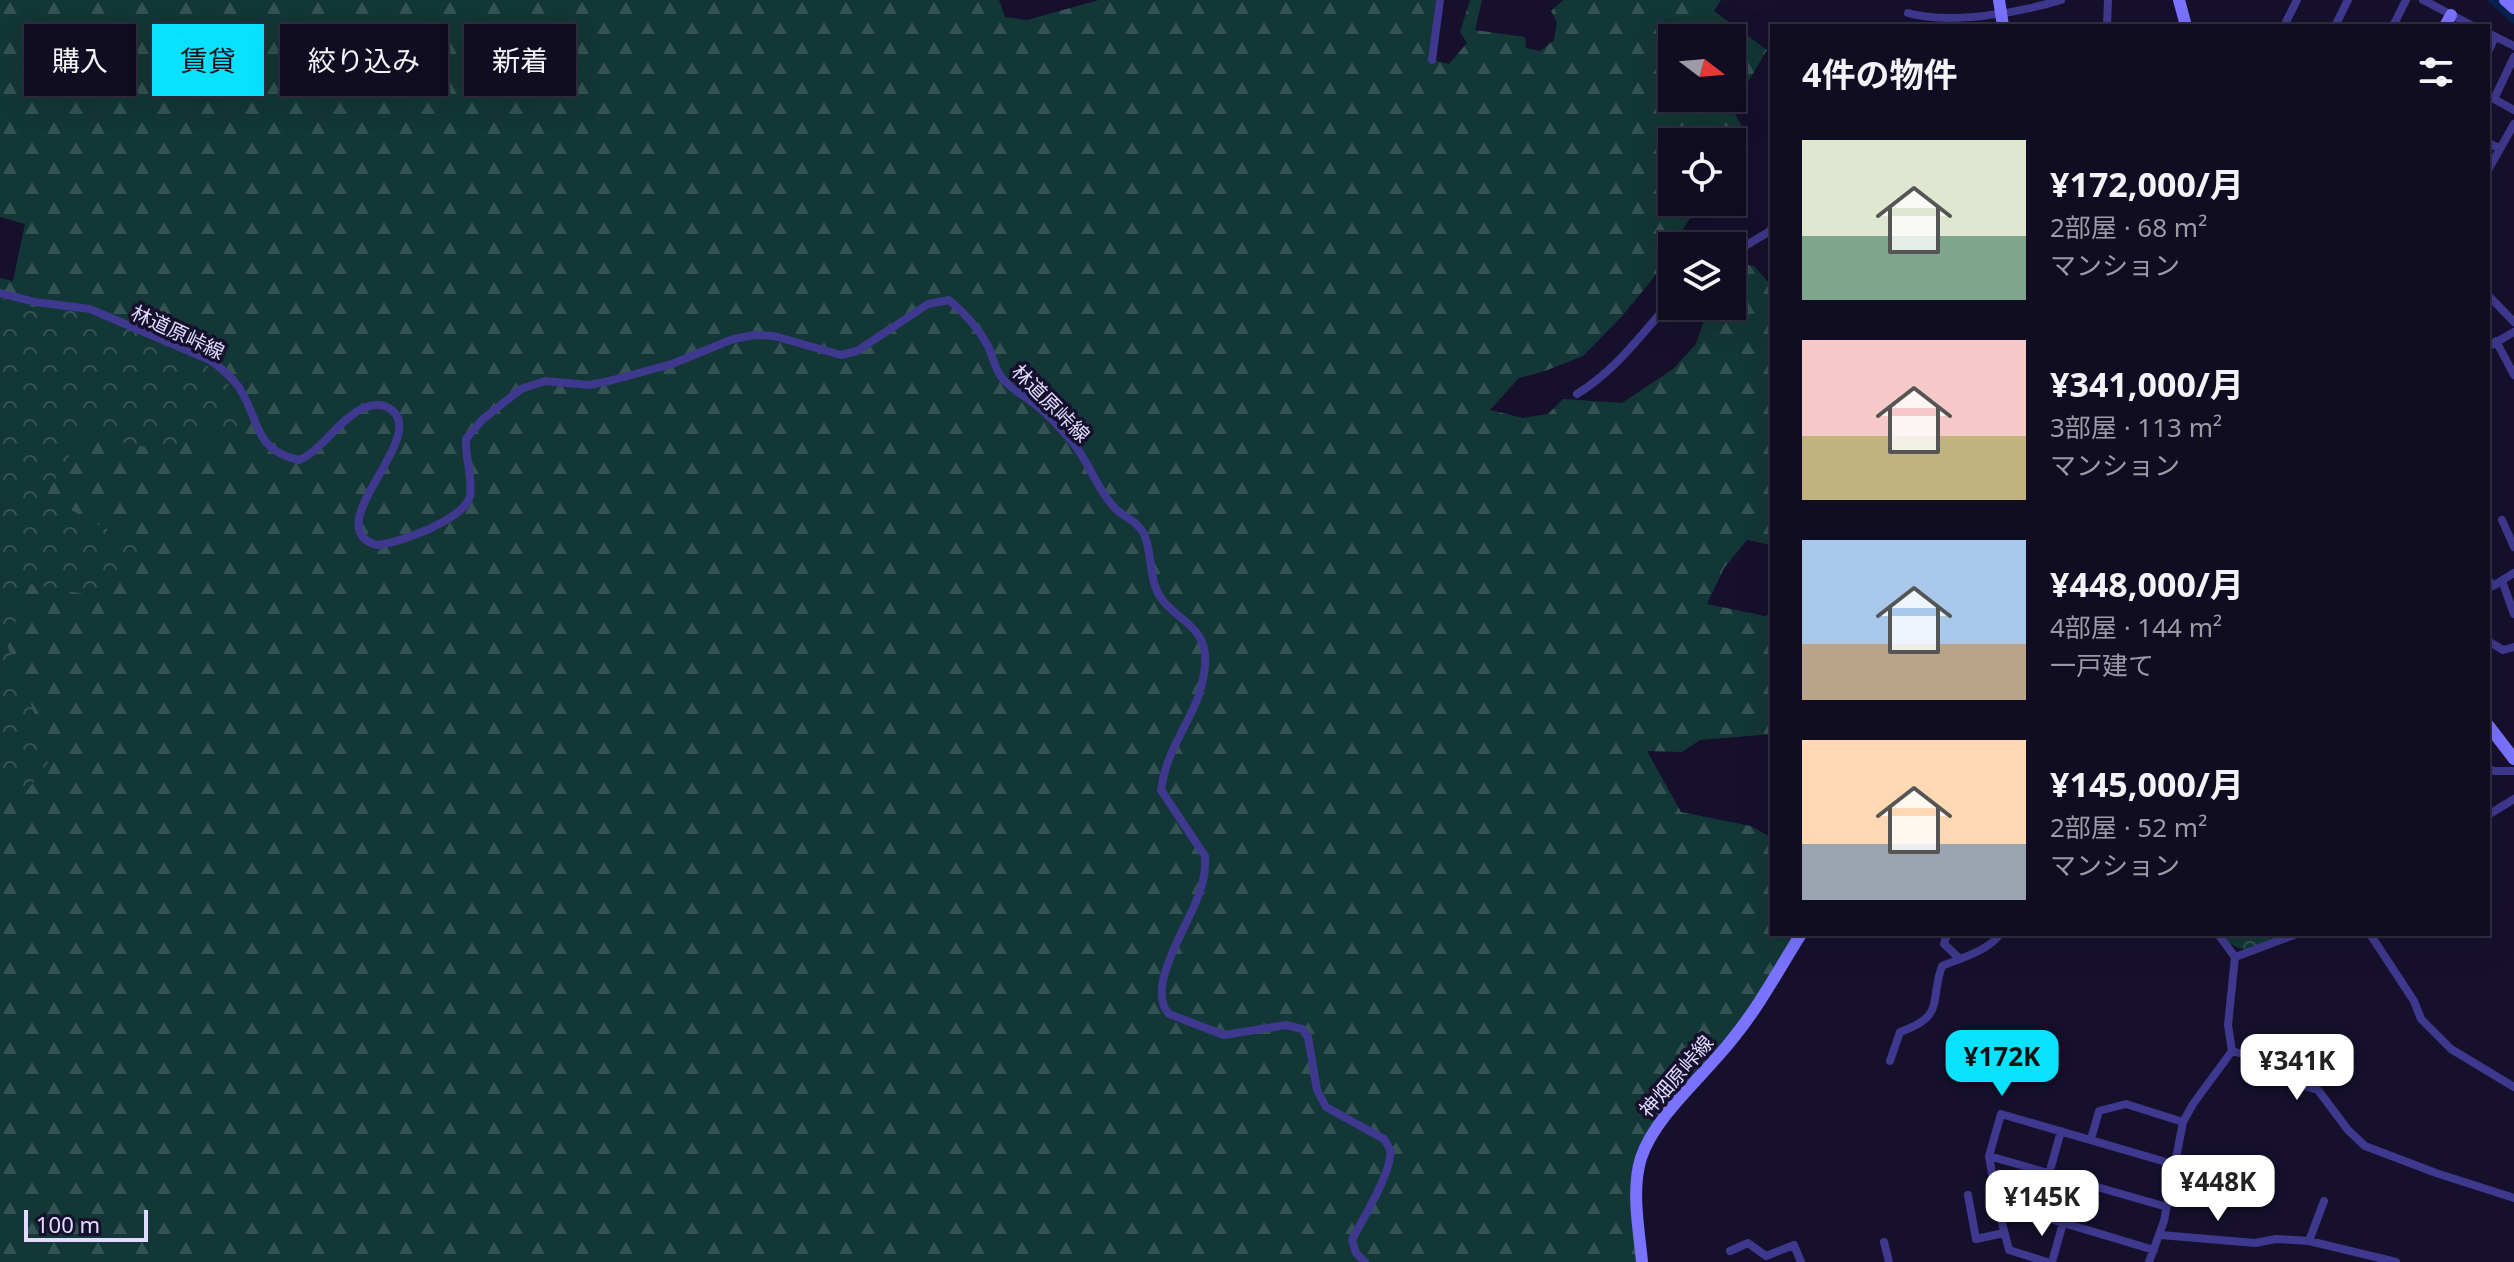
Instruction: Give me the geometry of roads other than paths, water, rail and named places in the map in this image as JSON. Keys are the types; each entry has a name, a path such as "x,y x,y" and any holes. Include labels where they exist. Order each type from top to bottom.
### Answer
{"street":[{"path":"1432,60 1440,0"},
{"path":"1908,13 1937,19 2000,6 2061,0"},
{"path":"2107,24 2108,0"},
{"path":"2179,0 2185,24"},
{"path":"2285,24 2297,0"},
{"path":"2336,24 2348,0"},
{"path":"2394,24 2406,0"},
{"path":"2423,0 2448,20"},
{"path":"2505,0 2514,8"},
{"path":"2492,35 2514,46"},
{"path":"2514,57 2494,99 2514,110"},
{"path":"2490,166 2514,124"},
{"path":"2490,144 2499,148"},
{"path":"1746,246 1770,231"},
{"name":"林道原峠線","path":"0,293 35,302 90,309 210,360 225,371 239,388 271,450 286,457 299,460 318,449 359,410 375,405 386,406 395,413 399,435 393,451 366,495 359,519 364,537 376,545 410,538 464,507 470,495 466,439 482,420 521,389 545,381 589,385 609,381 672,364 733,339 755,335 774,336 841,355 857,351 928,304 949,300 972,321 988,347 999,375 1008,386 1038,406 1076,446 1116,510 1135,521 1143,533 1156,589 1163,601 1187,620 1203,647 1205,664 1198,700 1172,747 1163,771 1161,790 1205,856 1206,869 1198,898 1168,966 1161,988 1162,1007 1169,1014 1224,1035 1286,1025 1302,1029 1308,1037 1317,1090 1326,1107 1384,1139 1390,1148 1383,1177 1352,1240 1356,1253 1365,1262"},
{"path":"2490,297 2514,322"},
{"path":"1577,394 1592,385 1624,356 1658,316"},
{"path":"2514,332 2492,344 2514,375"},
{"path":"2502,520 2514,547"},
{"path":"2490,582 2493,586 2514,573"},
{"path":"2502,581 2514,614"},
{"path":"2490,642 2503,650 2514,647"},
{"path":"2490,728 2514,759"},
{"path":"2490,769 2514,771"},
{"path":"2490,814 2514,799"},
{"name":"神畑原峠線","path":"1642,1262 1638,1183 1641,1160 1650,1136 1735,1036 1800,936"},
{"path":"1946,936 1944,944 1959,958"},
{"path":"1890,1061 1900,1032 1931,1015 1942,966 1987,946 1998,936"},
{"path":"2149,1262 2161,1235 2183,1122 2232,1051 2228,1025 2235,957 2219,936"},
{"path":"2235,957 2292,936"},
{"path":"2371,936 2414,1001 2421,1019 2451,1049 2514,1087"},
{"path":"2232,1051 2277,1064 2294,1083 2318,1090 2348,1130 2365,1146 2514,1198"},
{"path":"2091,1139 2099,1111 2126,1104 2183,1122"},
{"path":"2063,1223 2050,1262 2009,1250 1989,1156 2001,1114 2173,1164"},
{"path":"2042,1216 2061,1131"},
{"path":"1989,1156 2167,1207"},
{"path":"1968,1195 1976,1239 2004,1233"},
{"path":"2309,1241 2324,1201"},
{"path":"1997,1203 2154,1250"},
{"path":"2161,1235 2255,1243 2276,1239 2309,1241 2396,1262"},
{"path":"1884,1242 1889,1262"},
{"path":"1730,1251 1748,1243 1766,1256 1794,1245 1801,1262"}],"waterway":[{"path":"2493,0 2514,19"}]}
